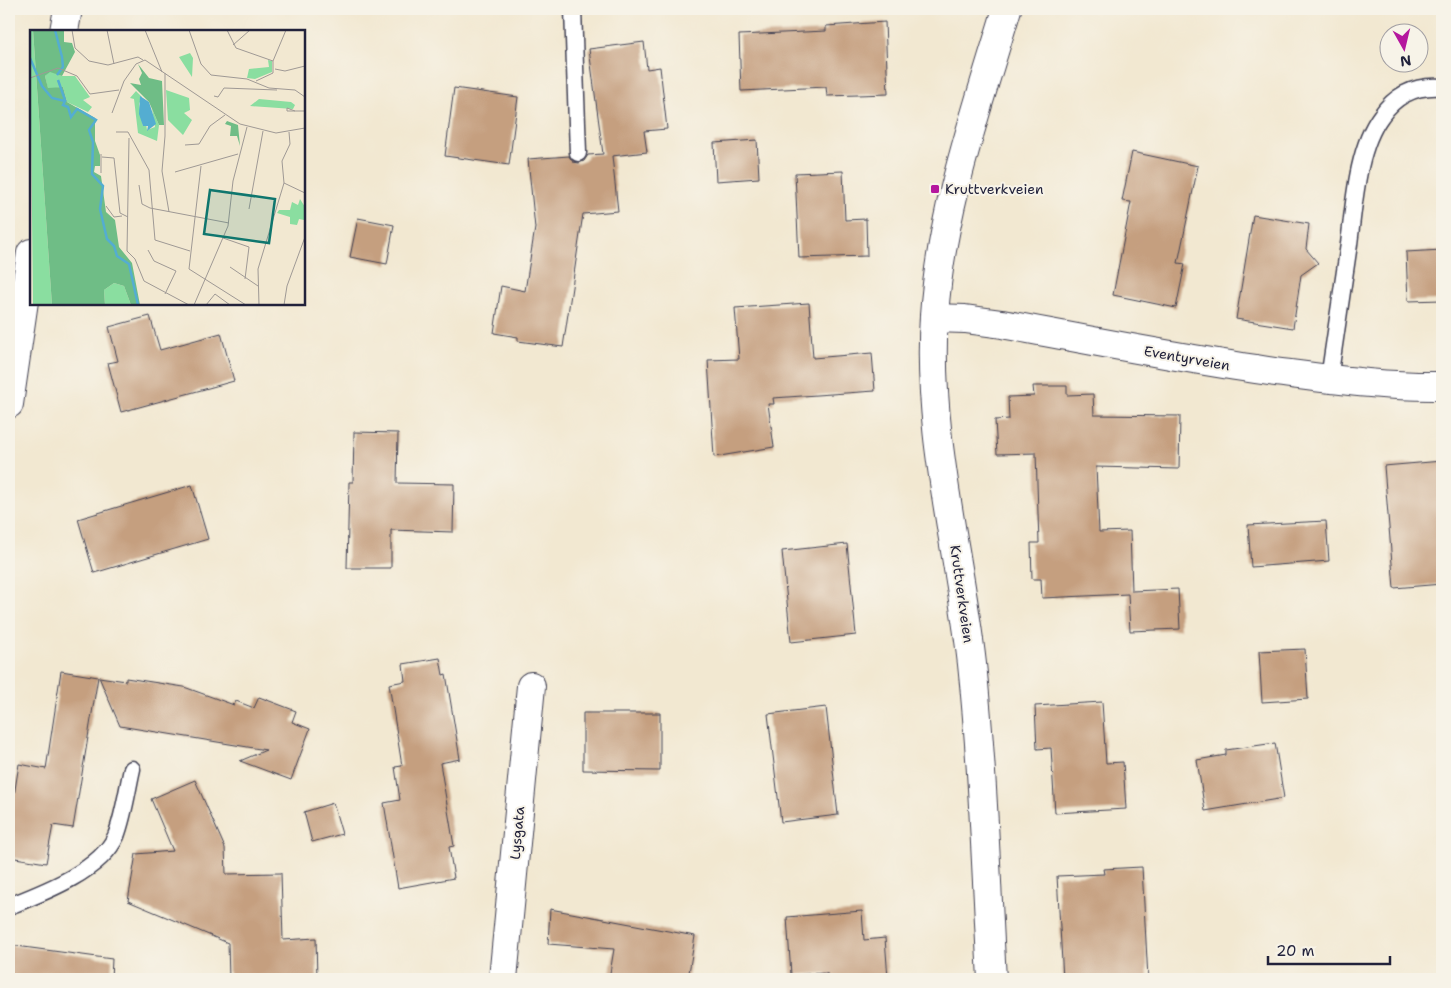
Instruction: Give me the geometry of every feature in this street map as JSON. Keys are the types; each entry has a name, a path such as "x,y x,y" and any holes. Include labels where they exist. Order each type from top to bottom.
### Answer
{"street":[{"path":"64,30 68,9"},
{"name":"Kruttverkveien","path":"992,979 979,746 972,664 940,450 933,364 934,318 942,244 949,211 1007,9"},
{"path":"9,404 30,260"},
{"name":"Eventyrveien","path":"934,318 965,319 1002,324 1231,365 1329,379 1380,384 1442,386"},
{"name":"Lysgata","path":"503,979 531,686"}],"lane":[{"path":"573,9 578,153"},
{"path":"1329,379 1358,180 1369,136 1386,110 1409,90 1427,86 1442,87"},
{"path":"9,906 60,883 102,857 118,828 132,769"}],"building":[{"path":"885,22 888,94 827,96 826,87 741,91 739,35 826,31 826,26"},
{"path":"644,42 647,69 660,67 667,129 644,131 647,152 612,156 618,211 583,214 563,347 518,341 518,337 494,333 501,286 525,291 535,228 528,159 569,156 573,162 579,163 584,161 588,155 603,154 589,49"},
{"path":"454,88 518,97 509,165 445,156"},
{"path":"757,140 759,178 716,181 714,143"},
{"path":"1132,152 1198,166 1178,263 1185,264 1176,308 1113,295 1131,202 1122,201"},
{"path":"843,171 845,220 866,219 867,256 799,258 795,173"},
{"path":"1253,215 1309,224 1306,249 1318,263 1301,275 1293,328 1236,319"},
{"path":"358,218 394,225 387,264 350,257"},
{"path":"1442,250 1442,300 1408,301 1406,252"},
{"path":"809,303 813,358 872,353 875,391 773,398 774,404 768,404 774,447 714,457 708,360 739,359 735,308"},
{"path":"150,316 160,350 221,333 234,381 121,412 108,363 118,361 109,327"},
{"path":"1033,386 1067,386 1067,395 1093,394 1094,415 1180,416 1179,469 1096,467 1099,532 1130,531 1132,591 1178,589 1180,629 1130,631 1128,594 1042,598 1041,579 1032,579 1031,543 1039,543 1036,453 997,454 995,420 1009,419 1008,397 1034,396"},
{"path":"354,432 398,433 397,483 454,484 453,532 391,530 391,568 347,568 349,482 353,482"},
{"path":"1442,461 1442,584 1394,588 1384,466"},
{"path":"192,485 208,539 94,573 78,519"},
{"path":"1326,521 1329,561 1251,567 1248,525"},
{"path":"847,544 856,635 791,642 782,551"},
{"path":"1305,649 1308,699 1262,702 1259,651"},
{"path":"440,658 443,675 446,674 460,759 440,763 454,846 449,847 454,878 398,888 384,803 400,800 395,767 402,766 389,684 405,681 403,664"},
{"path":"61,671 98,677 73,828 53,825 46,863 9,857 9,828 19,764 46,769"},
{"path":"99,677 126,681 126,678 184,687 234,705 236,701 254,708 259,697 296,711 292,722 310,729 291,780 240,761 266,750 120,726"},
{"path":"1102,702 1106,763 1123,762 1126,809 1055,813 1051,748 1037,749 1035,706"},
{"path":"826,707 838,815 781,822 768,714"},
{"path":"583,713 660,713 660,771 583,770"},
{"path":"1275,743 1284,798 1205,811 1197,760 1226,755 1226,750"},
{"path":"195,780 225,848 226,874 281,873 283,940 316,938 317,979 229,979 228,943 128,901 136,854 173,851 151,799"},
{"path":"333,803 342,834 312,842 304,812"},
{"path":"1142,867 1148,979 1063,979 1057,876 1104,874 1103,869"},
{"path":"550,909 695,936 688,979 609,979 614,949 548,944"},
{"path":"862,911 864,940 885,938 888,979 827,979 827,973 791,975 787,917"},
{"path":"9,945 112,959 111,979 9,979"}],"place":[{"name":"Kruttverkveien","path":"935,189"}]}
